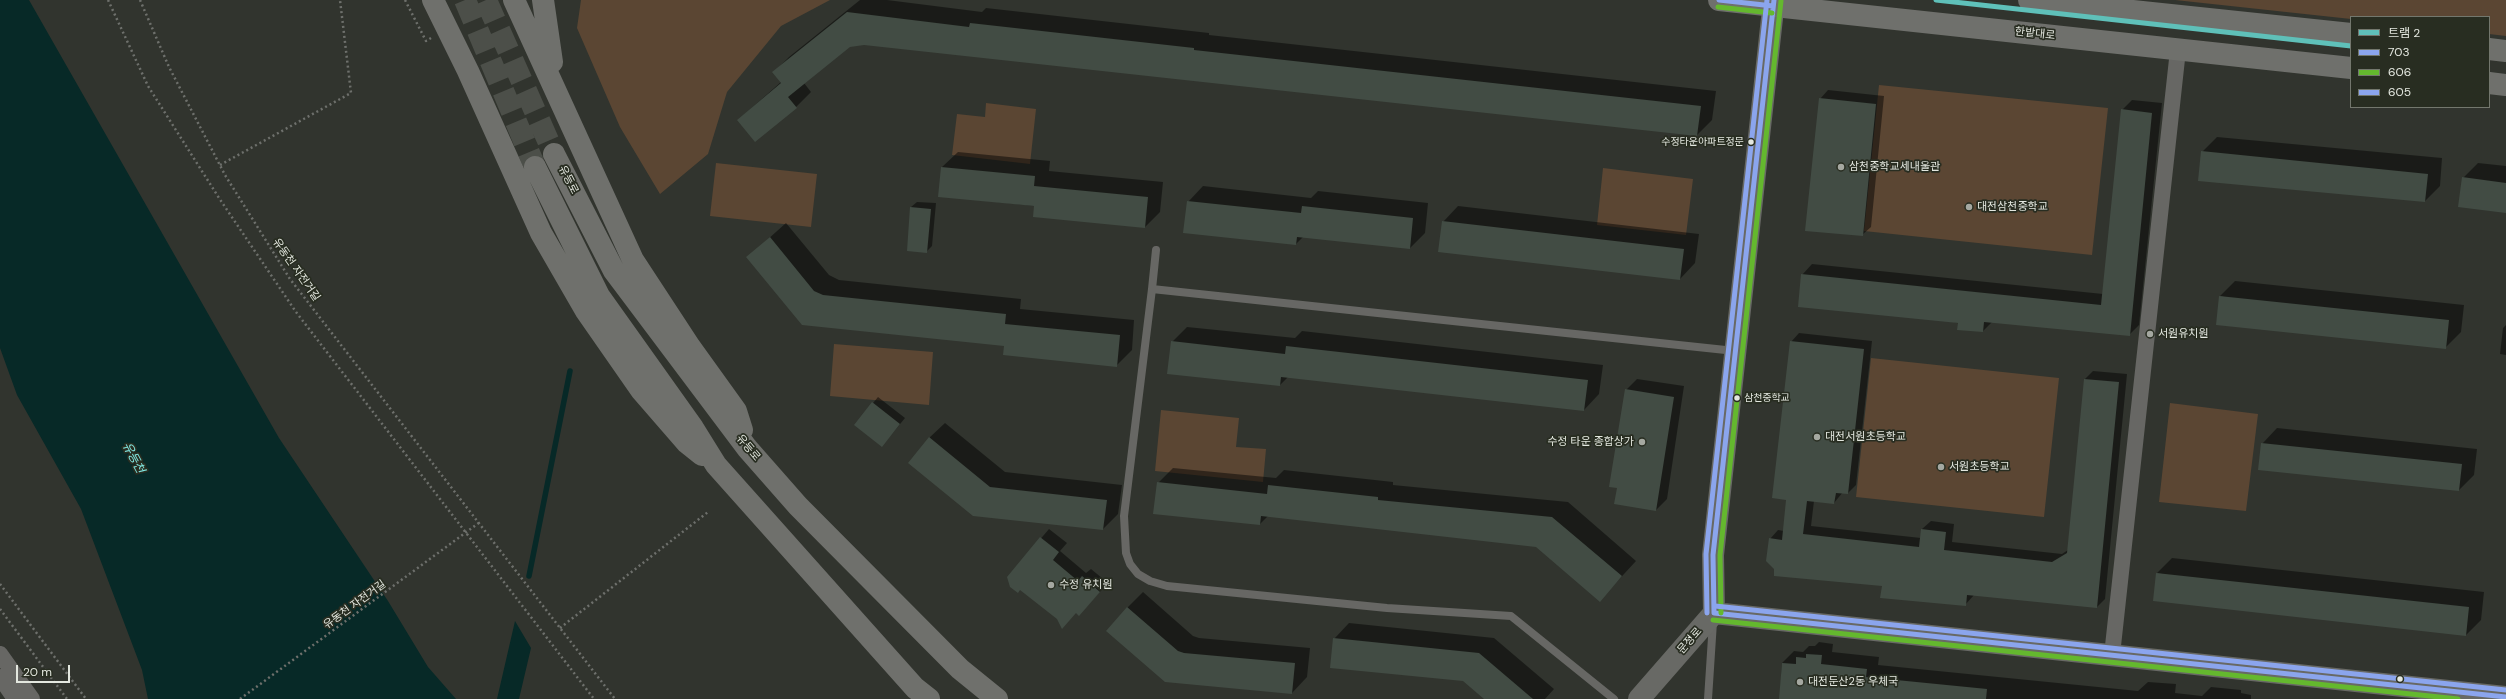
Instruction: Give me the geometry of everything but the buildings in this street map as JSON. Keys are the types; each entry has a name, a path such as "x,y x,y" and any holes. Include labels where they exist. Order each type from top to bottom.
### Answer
{"main road":[{"path":"433,0 468,71 541,233 586,311 641,390 687,443 716,465"},
{"path":"514,0 633,260 690,347 736,411 747,448"},
{"path":"543,0 549,49 564,110"},
{"name":"한밭대로","path":"1719,0 1773,3 2178,50 2350,68"},
{"path":"2029,0 2350,34"},
{"path":"2490,49 2506,51"},
{"path":"2490,83 2506,85"},
{"name":"유등로","path":"554,154 614,271 747,448 798,506 960,669 997,699"},
{"path":"534,167 599,296 693,428 716,465 915,688 929,699"}],"street":[{"path":"1773,3 1713,555 1714,613 2506,697"},
{"path":"2112,655 2178,50"},
{"name":"문정로","path":"1639,699 1714,613"},
{"path":"0,654 32,699"},
{"path":"0,677 16,699"}],"lane":[{"path":"1156,250 1124,516 1126,553 1130,564 1138,574 1150,581 1167,586 1387,608 1511,616 1614,699"},
{"path":"1152,289 1736,351"},
{"path":"1708,699 1714,613"}],"path":[{"path":"108,0 148,86 219,198 296,312 594,699"},
{"name":"유동천 자전거길","path":"140,0 169,66 220,164 290,279 480,522 615,699"},
{"path":"220,164 351,93 340,0"},
{"path":"405,0 426,41 431,38 427,32"},
{"path":"560,628 708,512"},
{"name":"유동천 자전거길","path":"240,699 458,540 480,522"},
{"path":"0,584 86,699"},
{"path":"0,609 67,699"}],"shaded area":[{"path":"581,0 830,0 781,26 727,92 708,154 660,194 620,127 577,28"},
{"path":"2175,0 2506,0 2506,36 2490,34 2490,16 2350,16 2350,19"},
{"path":"1879,85 2108,108 2092,255 1864,231"},
{"path":"986,103 1036,109 1030,164 952,155 957,114 985,117"},
{"path":"716,163 817,174 811,227 710,216"},
{"path":"1603,168 1693,179 1686,235 1597,225"},
{"path":"834,344 933,352 929,405 830,396"},
{"path":"1871,358 2059,378 2044,517 1856,497"},
{"path":"2170,403 2258,414 2246,511 2159,502"},
{"path":"1161,410 1239,418 1236,447 1266,449 1263,482 1155,471"}],"water":[{"name":"유등천","path":"0,0 29,0 279,438 388,601 428,667 456,699 148,699 142,670 81,509 17,395 0,348"},
{"path":"515,621 531,648 519,699 497,699"}],"waterway":[{"path":"529,576 570,371"}],"tunnel":[{"path":"465,0 535,167"},
{"path":"486,0 554,154"}],"tram line":[{"name":"2","path":"1936,0 2350,46"}],"transit line":[{"name":"703","path":"1719,0 1773,6"},
{"name":"605","path":"1707,613 1706,554 1767,0"},
{"name":"703","path":"1714,613 1713,555 1774,0"},
{"name":"606","path":"1721,613 1720,555 1781,1"},
{"name":"606","path":"1718,7 1772,13"},
{"name":"605","path":"1715,606 2506,690"},
{"name":"703","path":"1714,613 2506,697"},
{"name":"606","path":"1713,620 2458,699"}],"place":[{"name":"수정타운아파트정문","path":"1751,142"},
{"name":"삼천중학교세내울관","path":"1841,167"},
{"name":"대전삼천중학교","path":"1969,207"},
{"name":"서원유치원","path":"2150,334"},
{"name":"삼천중학교","path":"1737,398"},
{"name":"대전서원초등학교","path":"1817,437"},
{"name":"수정 타운 종합상가","path":"1642,442"},
{"name":"서원초등학교","path":"1941,467"},
{"name":"수정 유치원","path":"1051,585"},
{"name":"대전둔산2동 우체국","path":"1800,682"}]}
